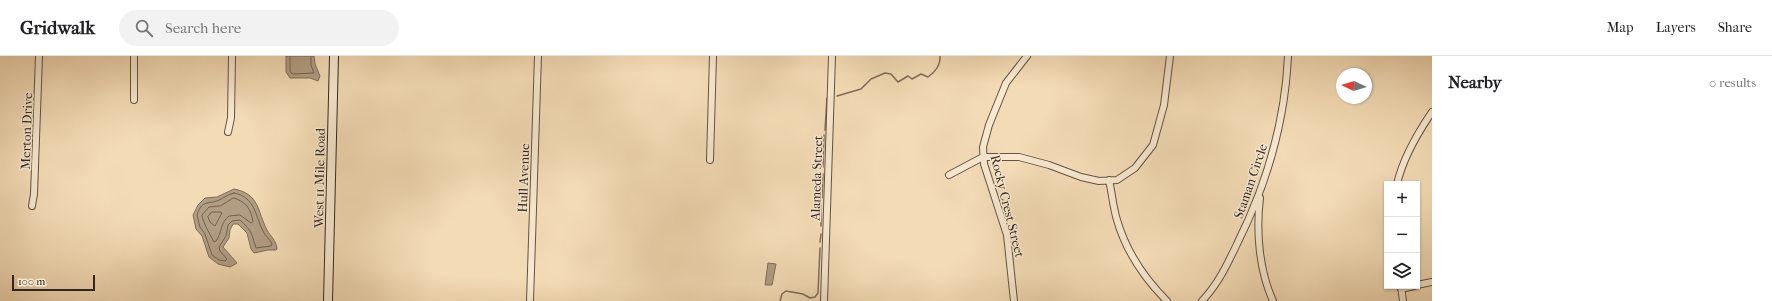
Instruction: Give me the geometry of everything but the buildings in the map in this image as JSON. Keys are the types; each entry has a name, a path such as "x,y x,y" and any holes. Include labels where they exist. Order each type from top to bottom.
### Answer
{"street":[{"name":"Merton Drive","path":"32,206 34,194 39,56"},
{"path":"134,56 134,100"},
{"path":"228,132 232,108 232,56"},
{"name":"West 11 Mile Road","path":"328,301 334,56"},
{"name":"Hull Avenue","path":"530,301 538,56"},
{"path":"710,160 713,56"},
{"name":"Alameda Street","path":"824,301 832,56"},
{"name":"Rocky Crest Street","path":"1014,301 1007,236 983,157 984,140 1006,83 1027,56"},
{"path":"949,175 983,157 1019,157 1049,165 1081,178 1099,181 1117,180 1136,168 1153,145 1164,105 1170,56"},
{"name":"Staman Circle","path":"1202,301 1217,284 1250,219 1262,187 1275,145 1287,72 1288,56"},
{"path":"1398,181 1414,142 1432,112"},
{"path":"1109,180 1117,220 1129,250 1153,287 1167,301"},
{"path":"1262,187 1258,220 1260,249 1264,274 1273,301"},
{"path":"1420,285 1432,282"},
{"path":"1401,289 1403,301"}],"water":[{"path":"286,56 314,56 315,64 320,76 318,81 310,78 290,78 286,72"},
{"path":"234,189 242,191 253,199 267,230 276,243 277,249 254,253 251,249 247,233 238,224 233,224 230,230 229,238 223,247 237,263 230,267 218,264 209,257 202,236 196,229 193,215 198,205 205,198 217,197"},
{"path":"768,263 776,264 772,285 765,285"}],"waterway":[{"path":"837,96 861,89 871,79 885,73 891,74 898,82 908,76 912,79 921,74 928,77 937,68 940,62 940,56"},
{"path":"825,130 827,98"},
{"path":"823,167 824,135"},
{"path":"822,198 823,174"},
{"path":"821,203 821,226"},
{"path":"820,242 821,234"},
{"path":"780,301 782,294 786,291 803,294 810,298 815,297 818,293 820,248"}]}
